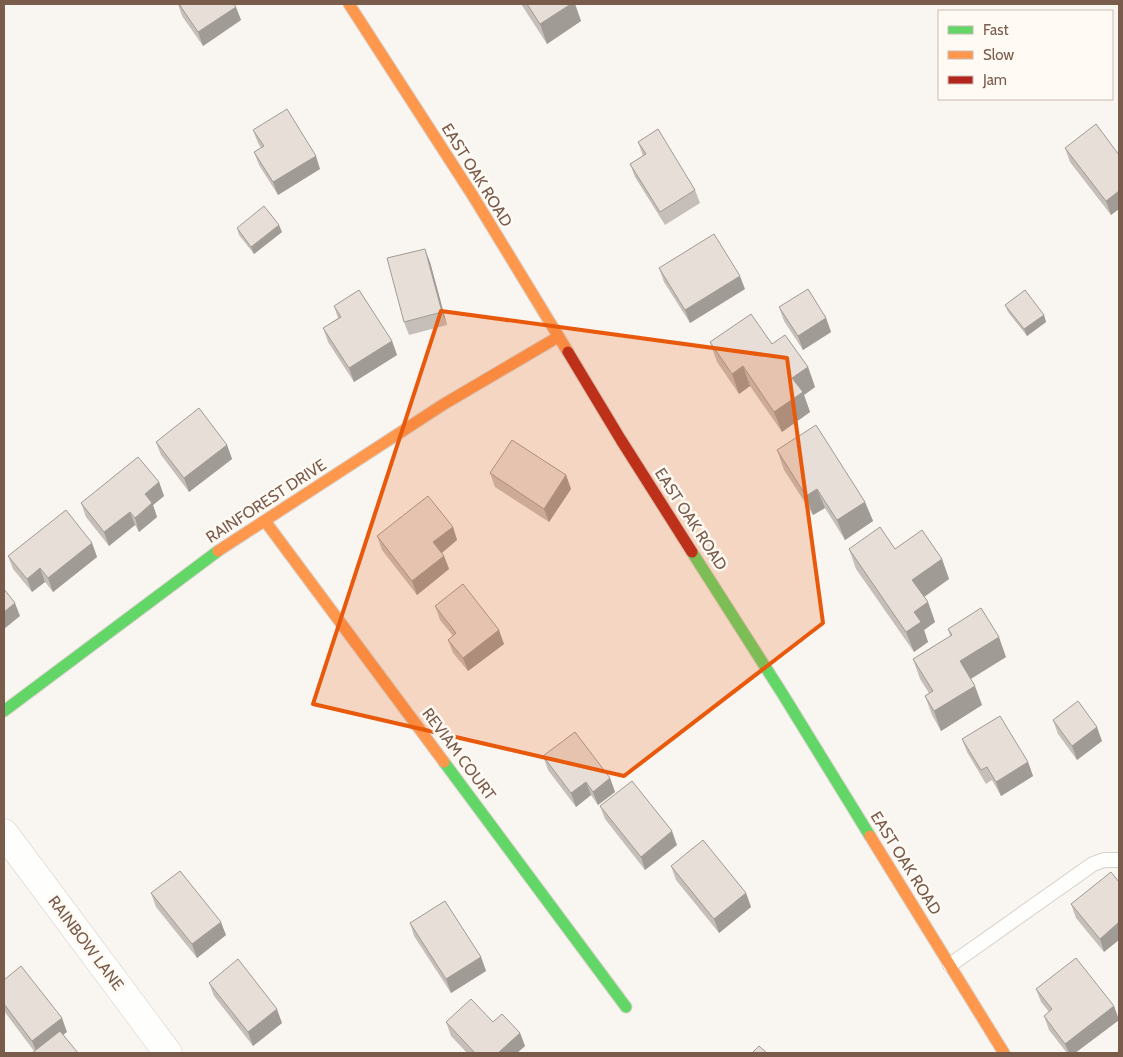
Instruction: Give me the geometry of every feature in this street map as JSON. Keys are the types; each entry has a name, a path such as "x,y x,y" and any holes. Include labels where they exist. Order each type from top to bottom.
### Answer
{"street":[{"name":"EAST OAK ROAD","path":"349,4 473,196 621,440 782,693 1004,1053"},
{"name":"RAINFOREST DRIVE","path":"4,711 218,550 266,521 444,404 558,337"},
{"name":"REVIAM COURT","path":"266,521 626,1007"},
{"name":"RAINBOW LANE","path":"4,833 168,1053"}],"lane":[{"path":"950,965 1093,864 1104,860 1119,860"}],"highlighted area":[{"path":"441,311 787,358 823,623 624,776 313,704"}],"building":[{"path":"179,4 234,4 236,7 198,32"},
{"path":"527,4 571,4 540,24"},
{"path":"287,109 316,156 273,182 254,152 264,146 253,130"},
{"path":"1096,124 1119,155 1119,191 1106,201 1065,148"},
{"path":"658,129 695,190 660,212 630,164 646,154 638,142"},
{"path":"264,206 279,225 251,247 237,228"},
{"path":"714,234 740,276 685,310 659,268"},
{"path":"425,249 442,312 404,322 387,258"},
{"path":"808,289 826,318 798,336 779,307"},
{"path":"359,290 392,341 349,368 323,328 341,317 334,306"},
{"path":"1025,290 1044,315 1024,329 1005,305"},
{"path":"751,314 772,344 785,335 808,367 792,378 803,392 774,412 743,366 732,374 710,342"},
{"path":"199,408 227,445 184,478 156,442"},
{"path":"816,425 865,502 837,520 817,489 806,496 777,450"},
{"path":"512,440 566,475 544,509 490,473"},
{"path":"138,457 159,482 145,494 152,503 135,518 130,512 104,532 81,503"},
{"path":"428,496 453,527 433,542 444,556 412,581 377,536"},
{"path":"66,510 92,543 48,578 40,568 27,579 8,556"},
{"path":"880,527 895,549 922,530 942,559 912,580 928,602 914,612 921,622 906,632 849,549"},
{"path":"463,584 499,630 463,658 448,640 456,633 435,606"},
{"path":"4,589 15,603 4,612"},
{"path":"981,608 999,637 960,661 975,686 934,711 925,696 933,691 913,659 952,635 948,629"},
{"path":"1078,701 1097,727 1072,746 1053,720"},
{"path":"1000,716 1028,762 996,782 987,767 981,770 962,739"},
{"path":"575,732 610,778 593,792 586,782 571,793 543,756"},
{"path":"632,781 672,831 641,857 600,806"},
{"path":"703,840 746,893 714,919 671,866"},
{"path":"180,871 221,922 192,944 151,893"},
{"path":"1111,872 1119,882 1119,922 1100,939 1071,904"},
{"path":"445,901 481,957 446,979 410,923"},
{"path":"1076,958 1114,1006 1065,1044 1044,1016 1052,1009 1036,989"},
{"path":"238,959 277,1009 248,1032 209,983"},
{"path":"21,966 62,1018 32,1041 4,1004 4,980"},
{"path":"471,999 493,1022 502,1014 520,1033 498,1053 475,1053 446,1022"},
{"path":"60,1031 78,1053 32,1053"},
{"path":"759,1046 767,1053 752,1053"}],"traffic: fast":[{"path":"4,711 218,551"},
{"path":"692,552 870,836"},
{"path":"444,762 626,1007"}],"traffic: slow":[{"path":"349,4 473,196 568,352"},
{"path":"218,551 444,404 558,337"},
{"path":"265,521 444,762"},
{"path":"870,836 1004,1053"}],"traffic: jam":[{"path":"568,352 692,552"}]}
